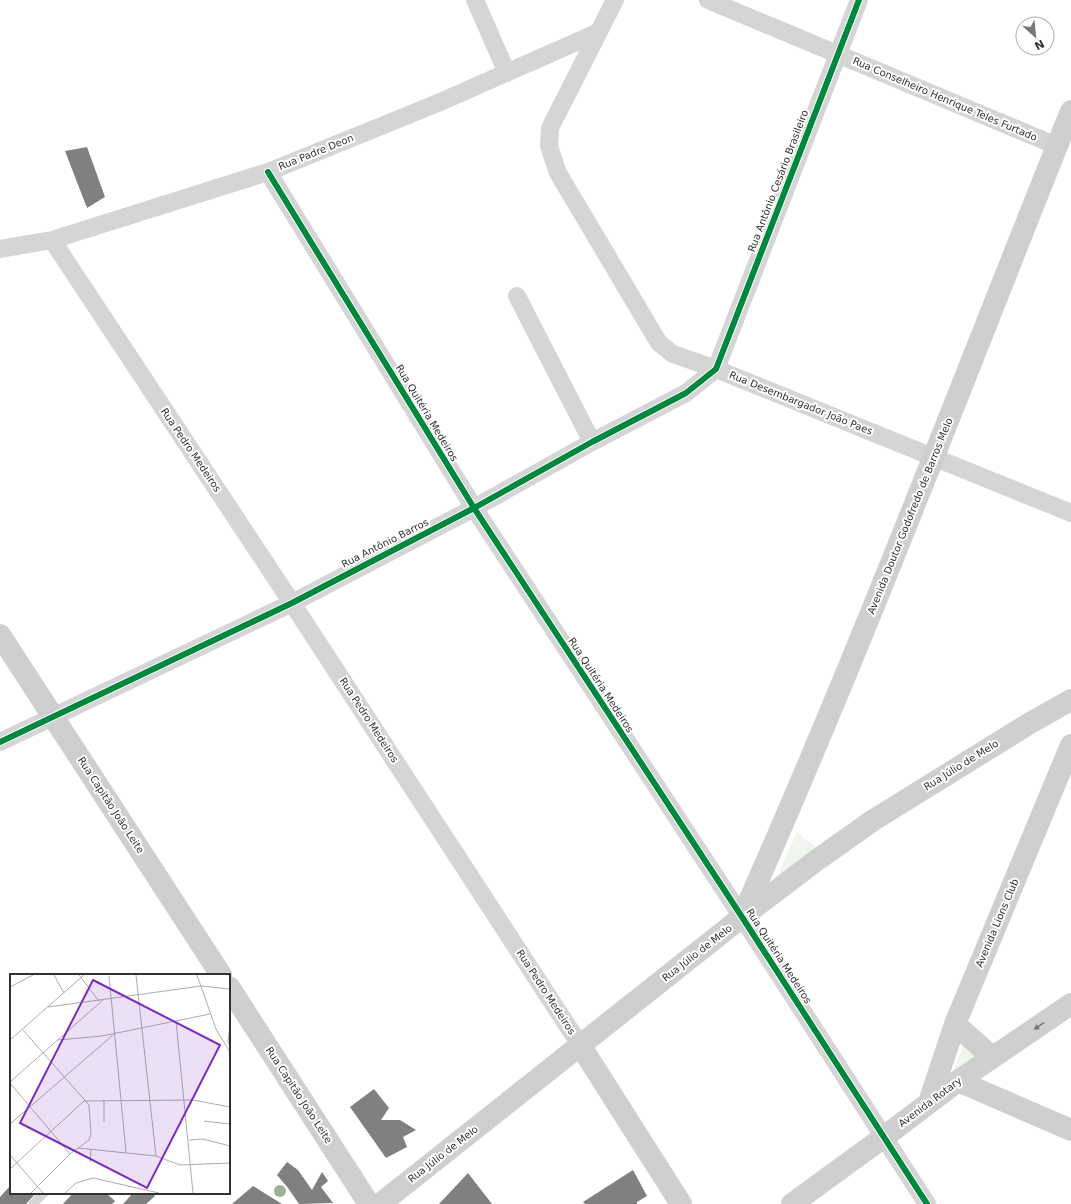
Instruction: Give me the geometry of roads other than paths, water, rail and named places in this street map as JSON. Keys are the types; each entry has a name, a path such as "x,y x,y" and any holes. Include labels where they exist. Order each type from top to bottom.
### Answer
{"street":[{"path":"475,0 507,73"},
{"name":"Rua Desembargador João Paes","path":"615,0 550,128 549,146 558,173 659,343 673,354 716,369 1071,513"},
{"name":"Rua Conselheiro Henrique Teles Furtado","path":"708,0 1064,149"},
{"name":"Rua Antônio Cesário Brasileiro","path":"716,369 859,0"},
{"name":"Rua Padre Deon","path":"0,249 52,240 268,172 438,103 599,32"},
{"name":"Avenida Doutor Godofredo de Barros Melo","path":"742,917 790,810 935,457 1064,149 1071,110"},
{"name":"Rua Quitéria Medeiros","path":"268,172 474,508 742,917 927,1204"},
{"name":"Rua Pedro Medeiros","path":"52,240 292,602 580,1045 681,1204"},
{"path":"517,296 592,442"},
{"name":"Rua Antônio Barros","path":"0,742 292,602 474,508 592,442 686,393 716,369"},
{"name":"Rua Capitão João Leite","path":"0,635 220,974"},
{"name":"Rua Júlio de Melo","path":"380,1204 742,917 817,860 872,820 1030,723 1071,700"},
{"name":"Avenida Lions Club","path":"929,1102 955,1024 1071,745"},
{"name":"Rua Capitão João Leite","path":"230,989 369,1204"},
{"name":"Avenida Rotary","path":"792,1204 884,1138 958,1080 1071,1004"},
{"path":"955,1024 992,1057"},
{"path":"958,1080 1071,1130"}],"lane":[{"path":"33,1204 43,1194"}]}
